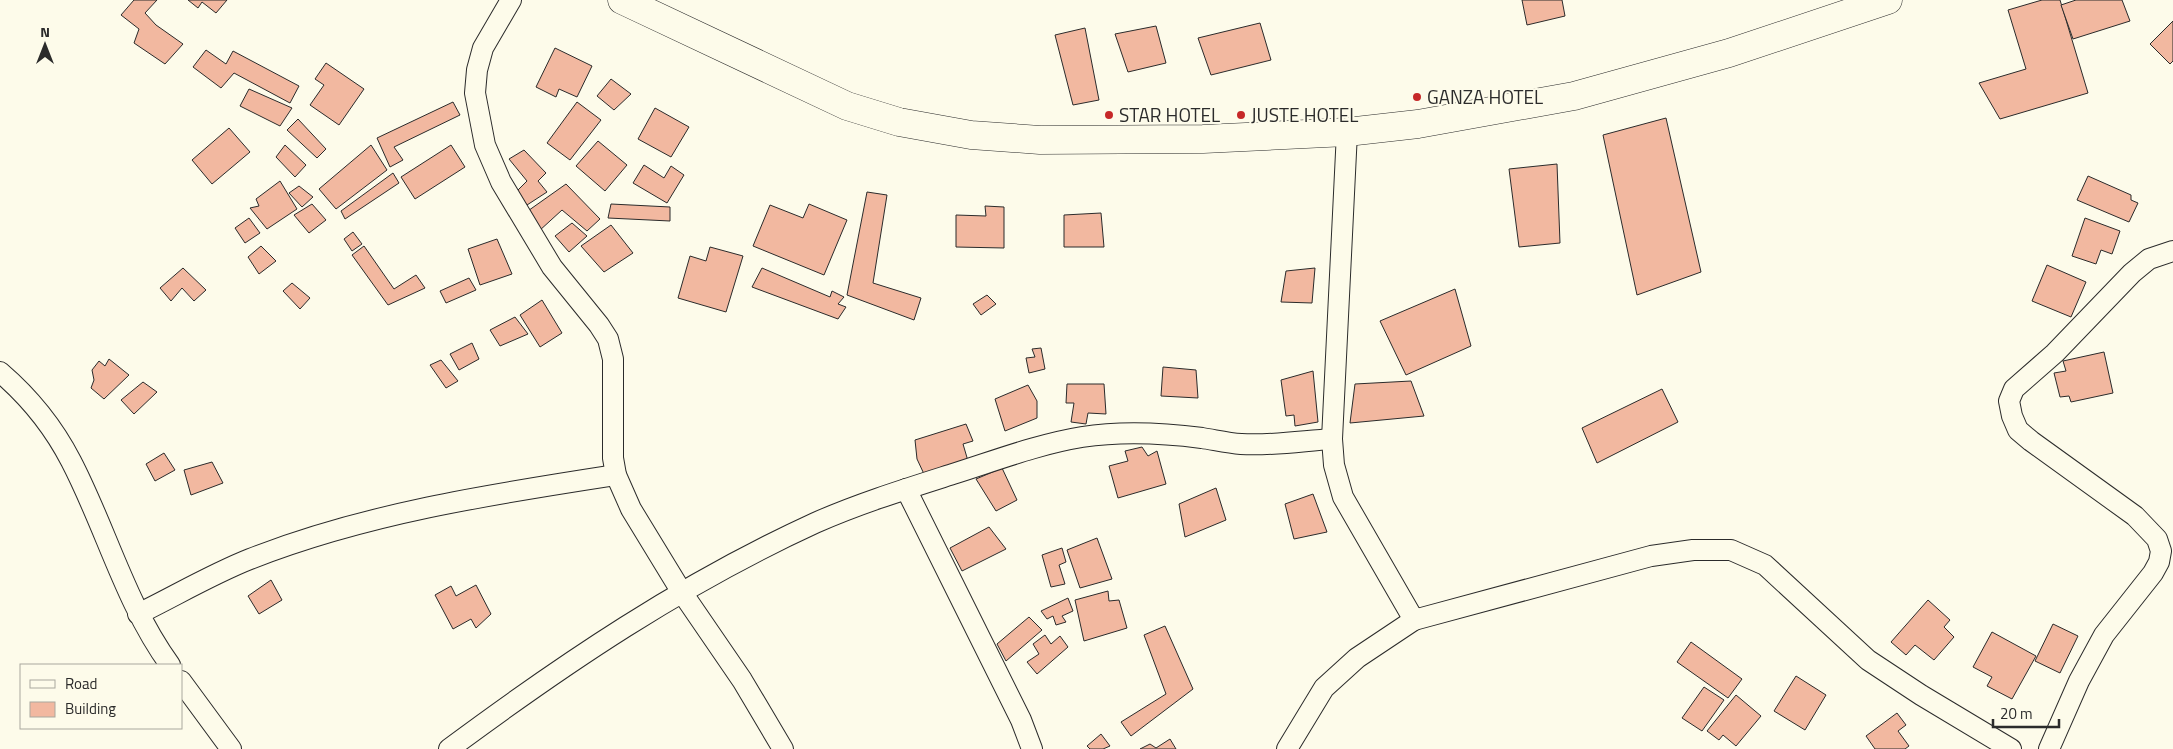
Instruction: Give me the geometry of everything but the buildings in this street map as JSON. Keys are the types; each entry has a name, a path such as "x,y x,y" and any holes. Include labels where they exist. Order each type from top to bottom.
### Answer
{"main road":[{"path":"622,0 847,106 899,122 971,135 1040,140 1203,139 1347,132 1418,124 1574,96 1729,53 1888,0"}],"street":[{"path":"511,0 483,48 477,70 475,94 485,146 501,182 552,267 608,339 613,359 613,458 616,475 632,509 681,591 742,680 783,749"},
{"path":"1347,132 1332,439 1334,465 1343,497 1414,620"},
{"path":"2049,749 2079,681 2104,635 2152,573 2159,562 2161,551 2157,539 2135,516 2018,430 2009,402 2014,390 2055,354 2132,273 2148,259 2173,251"},
{"path":"0,372 17,387 46,423 71,460 138,614 169,664"},
{"path":"449,749 522,694 681,591 816,523 906,489 1043,446 1083,437 1169,435 1240,444 1269,444 1332,439"},
{"path":"138,614 248,559 313,536 364,522 518,490 616,475"},
{"path":"906,489 1021,720 1032,749"},
{"path":"1287,749 1324,688 1357,658 1414,620 1651,556 1693,550 1731,550 1765,565 1868,660 1921,695 2011,749"},
{"path":"182,682 231,749"}],"place":[{"name":"GANZA HOTEL","path":"1417,97"},
{"name":"STAR HOTEL","path":"1109,115"},
{"name":"JUSTE HOTEL","path":"1241,115"}]}
